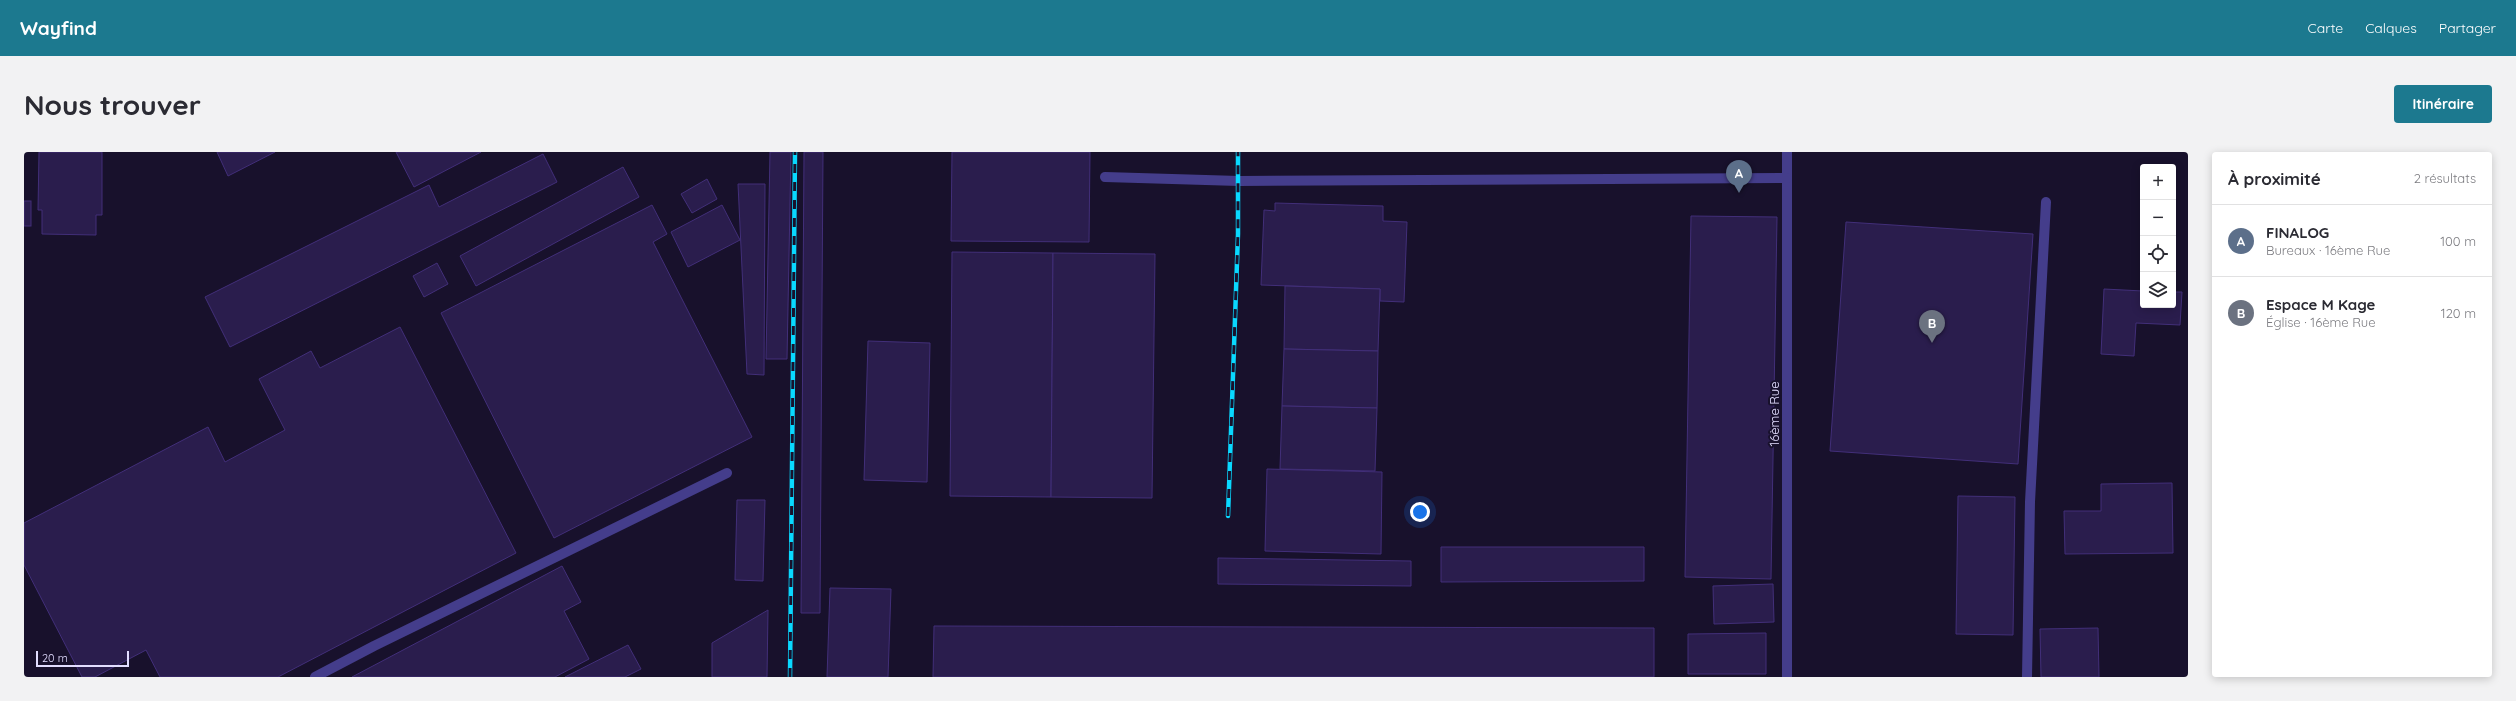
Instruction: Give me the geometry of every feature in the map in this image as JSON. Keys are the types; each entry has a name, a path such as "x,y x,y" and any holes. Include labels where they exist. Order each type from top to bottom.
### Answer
{"street":[{"name":"16ème Rue","path":"1787,152 1787,677"},
{"path":"1105,177 1239,181 1787,178"},
{"path":"2027,677 2030,502 2046,202"},
{"path":"316,677 374,646 727,472"}],"building":[{"path":"39,152 102,152 102,215 96,215 96,235 42,234 42,210 38,210"},
{"path":"217,152 275,152 228,176"},
{"path":"396,152 481,152 414,187"},
{"path":"770,152 791,152 787,359 766,359"},
{"path":"804,152 823,152 820,613 801,613"},
{"path":"952,152 1090,152 1089,242 951,241"},
{"path":"543,154 557,182 230,347 205,297 429,185 439,207"},
{"path":"623,167 639,197 476,286 460,256"},
{"path":"707,179 717,199 692,213 681,194"},
{"path":"738,184 765,184 764,375 747,374"},
{"path":"24,201 31,201 31,226 24,226"},
{"path":"1275,203 1383,206 1383,221 1407,222 1404,302 1380,301 1380,289 1261,285 1264,210 1275,211"},
{"path":"652,205 667,234 653,242 752,437 554,538 441,313"},
{"path":"722,205 740,240 688,267 671,232"},
{"path":"1691,216 1777,217 1771,579 1685,577"},
{"path":"1846,222 2033,234 2018,464 1830,451"},
{"path":"952,252 1053,253 1051,497 950,496"},
{"path":"1053,253 1155,254 1152,498 1051,497"},
{"path":"437,263 448,284 424,297 413,276"},
{"path":"1285,286 1380,289 1378,351 1284,349"},
{"path":"2104,289 2140,291 2140,308 2176,308 2176,292 2182,292 2180,325 2136,323 2134,356 2101,354"},
{"path":"400,327 516,553 278,677 160,677 146,650 95,677 82,677 24,565 24,523 208,427 225,462 285,430 259,379 311,351 320,368"},
{"path":"868,341 930,343 927,482 864,480"},
{"path":"1284,349 1378,351 1377,408 1282,406"},
{"path":"1282,406 1377,408 1375,471 1280,469"},
{"path":"1267,469 1382,472 1381,554 1265,551"},
{"path":"2172,483 2173,553 2065,554 2064,511 2101,511 2101,484"},
{"path":"1958,496 2015,497 2013,635 1956,634"},
{"path":"737,500 765,500 763,581 735,580"},
{"path":"1441,547 1644,547 1644,581 1441,582"},
{"path":"1218,558 1411,561 1411,586 1218,584"},
{"path":"562,566 581,602 564,611 589,659 555,677 352,677"},
{"path":"1773,584 1774,622 1714,624 1713,586"},
{"path":"830,588 891,589 888,677 827,677"},
{"path":"768,610 767,677 712,677 712,643"},
{"path":"934,626 1654,628 1654,677 933,677"},
{"path":"2098,628 2099,677 2041,677 2040,629"},
{"path":"1766,633 1766,674 1688,674 1688,634"},
{"path":"628,645 641,669 625,677 565,677"}],"railway":[{"path":"790,677 795,152"},
{"path":"1228,516 1238,234 1238,152"}],"place":[{"name":"FINALOG","path":"1739,193"},
{"name":"Espace M Kage","path":"1932,343"}]}
